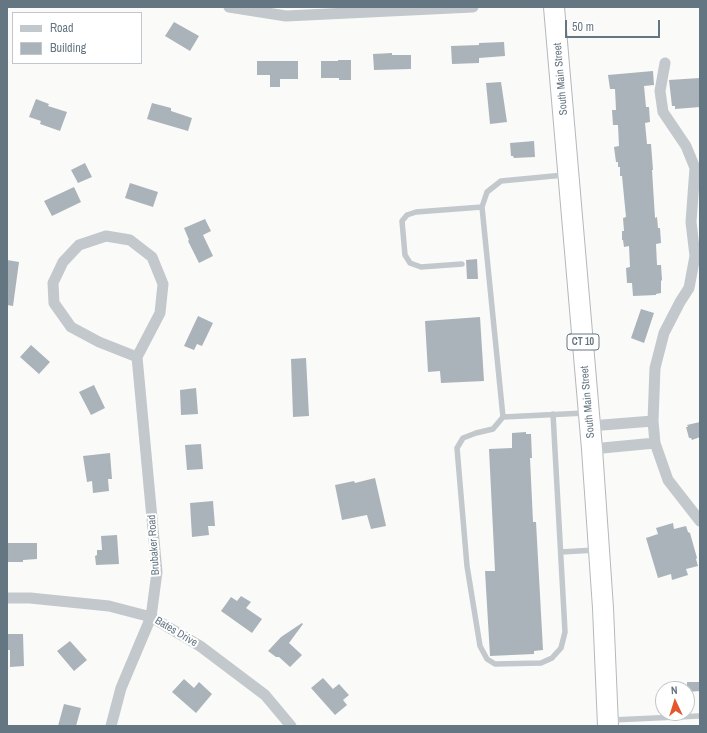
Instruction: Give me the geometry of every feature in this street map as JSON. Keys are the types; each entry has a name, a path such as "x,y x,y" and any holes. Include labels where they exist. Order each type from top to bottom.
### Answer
{"highway":[{"name":"South Main Street","path":"554,7 592,449 603,608 608,723"}],"street":[{"path":"229,7 286,16 474,7"},
{"path":"665,63 660,91 663,112 686,146 695,168 690,222 694,256 689,288 664,333 655,368 653,421 655,443 668,480 700,521"},
{"path":"106,236 130,240 152,257 163,284 160,313 137,357 99,342 71,327 54,303 53,283 62,262 79,245 106,236"},
{"name":"Brubaker Road","path":"111,726 121,688 151,617 157,572 137,357"},
{"path":"589,419 653,421"},
{"path":"592,449 655,443"},
{"name":"Bates Drive","path":"7,598 30,598 109,606 151,617 200,646 265,695 291,726"}],"lane":[{"path":"553,414 565,632 561,648 552,658 541,663 495,664 487,659 480,646 467,566 456,448 463,438 493,429 503,417 482,207 487,192 502,181 569,175"},
{"path":"462,264 421,267 410,263 405,255 402,221 407,215 416,212 482,207"},
{"path":"503,417 553,414 589,419"},
{"path":"561,552 599,550"},
{"path":"608,723 699,716"}],"building":[{"path":"174,22 199,36 190,51 165,36"},
{"path":"504,42 505,56 479,58 479,63 452,64 451,46"},
{"path":"392,53 392,55 411,55 411,69 374,70 373,54"},
{"path":"351,60 351,80 321,78 321,61"},
{"path":"257,61 298,61 298,79 280,79 280,87 270,87 270,75 257,75"},
{"path":"653,71 654,85 644,86 646,107 649,107 650,122 645,123 647,144 651,144 655,218 657,217 658,228 660,228 661,243 656,244 657,265 661,265 661,293 656,295 633,296 632,283 627,283 626,268 630,267 629,246 624,247 622,240 622,231 624,231 623,218 626,217 622,176 620,176 620,167 618,167 618,162 616,162 614,147 619,146 618,125 613,125 612,110 616,110 615,89 610,89 608,75"},
{"path":"700,78 700,107 675,109 675,106 672,106 669,80"},
{"path":"501,82 507,122 490,124 486,83"},
{"path":"36,99 49,104 48,106 67,112 60,131 40,124 41,121 29,117"},
{"path":"152,103 171,108 171,111 192,118 188,131 147,119"},
{"path":"534,141 535,157 514,158 511,156 510,143"},
{"path":"85,163 92,177 78,183 71,170"},
{"path":"130,183 158,192 153,207 125,198"},
{"path":"74,187 81,202 52,216 44,201"},
{"path":"205,219 211,231 203,235 213,256 199,263 188,241 189,240 184,228"},
{"path":"477,259 478,279 467,279 466,260"},
{"path":"7,260 19,262 13,306 7,305"},
{"path":"641,309 654,313 644,343 631,338"},
{"path":"198,316 213,323 202,346 197,344 194,350 184,346"},
{"path":"480,317 484,381 441,383 440,371 428,372 425,321"},
{"path":"31,345 50,362 39,374 20,357"},
{"path":"306,358 309,416 293,417 291,359"},
{"path":"94,385 105,408 91,415 79,392"},
{"path":"196,388 198,414 181,415 180,390"},
{"path":"700,422 700,437 692,440 689,438 686,427 688,427 687,425"},
{"path":"526,432 526,434 531,434 532,458 530,458 533,522 536,522 543,650 534,651 534,654 490,656 485,571 495,571 489,449 512,448 512,433"},
{"path":"201,444 203,469 187,470 185,445"},
{"path":"110,453 112,479 108,479 109,491 93,493 92,481 87,482 83,456"},
{"path":"375,478 386,526 371,529 367,515 342,520 335,485 354,481 355,483"},
{"path":"213,501 215,526 208,526 209,535 192,537 190,503"},
{"path":"673,523 674,529 686,526 688,532 690,533 698,566 686,569 688,575 672,580 671,574 658,578 646,538 658,534 656,528"},
{"path":"117,535 119,564 96,565 95,556 97,555 97,550 102,550 101,536"},
{"path":"7,543 37,543 37,559 23,560 23,562 7,562"},
{"path":"241,596 251,602 246,608 262,619 252,633 221,611 231,597 237,601"},
{"path":"302,623 303,624 289,643 302,655 290,667 279,657 276,657 268,651 281,637"},
{"path":"7,634 23,634 24,666 10,667 10,650 7,650"},
{"path":"70,641 87,660 74,671 57,651"},
{"path":"323,678 333,689 339,684 349,695 343,700 347,705 335,715 311,688"},
{"path":"184,679 194,688 199,682 212,694 196,713 172,692"},
{"path":"695,682 700,682 700,691 695,691"},
{"path":"64,704 81,708 76,726 58,726"}]}
